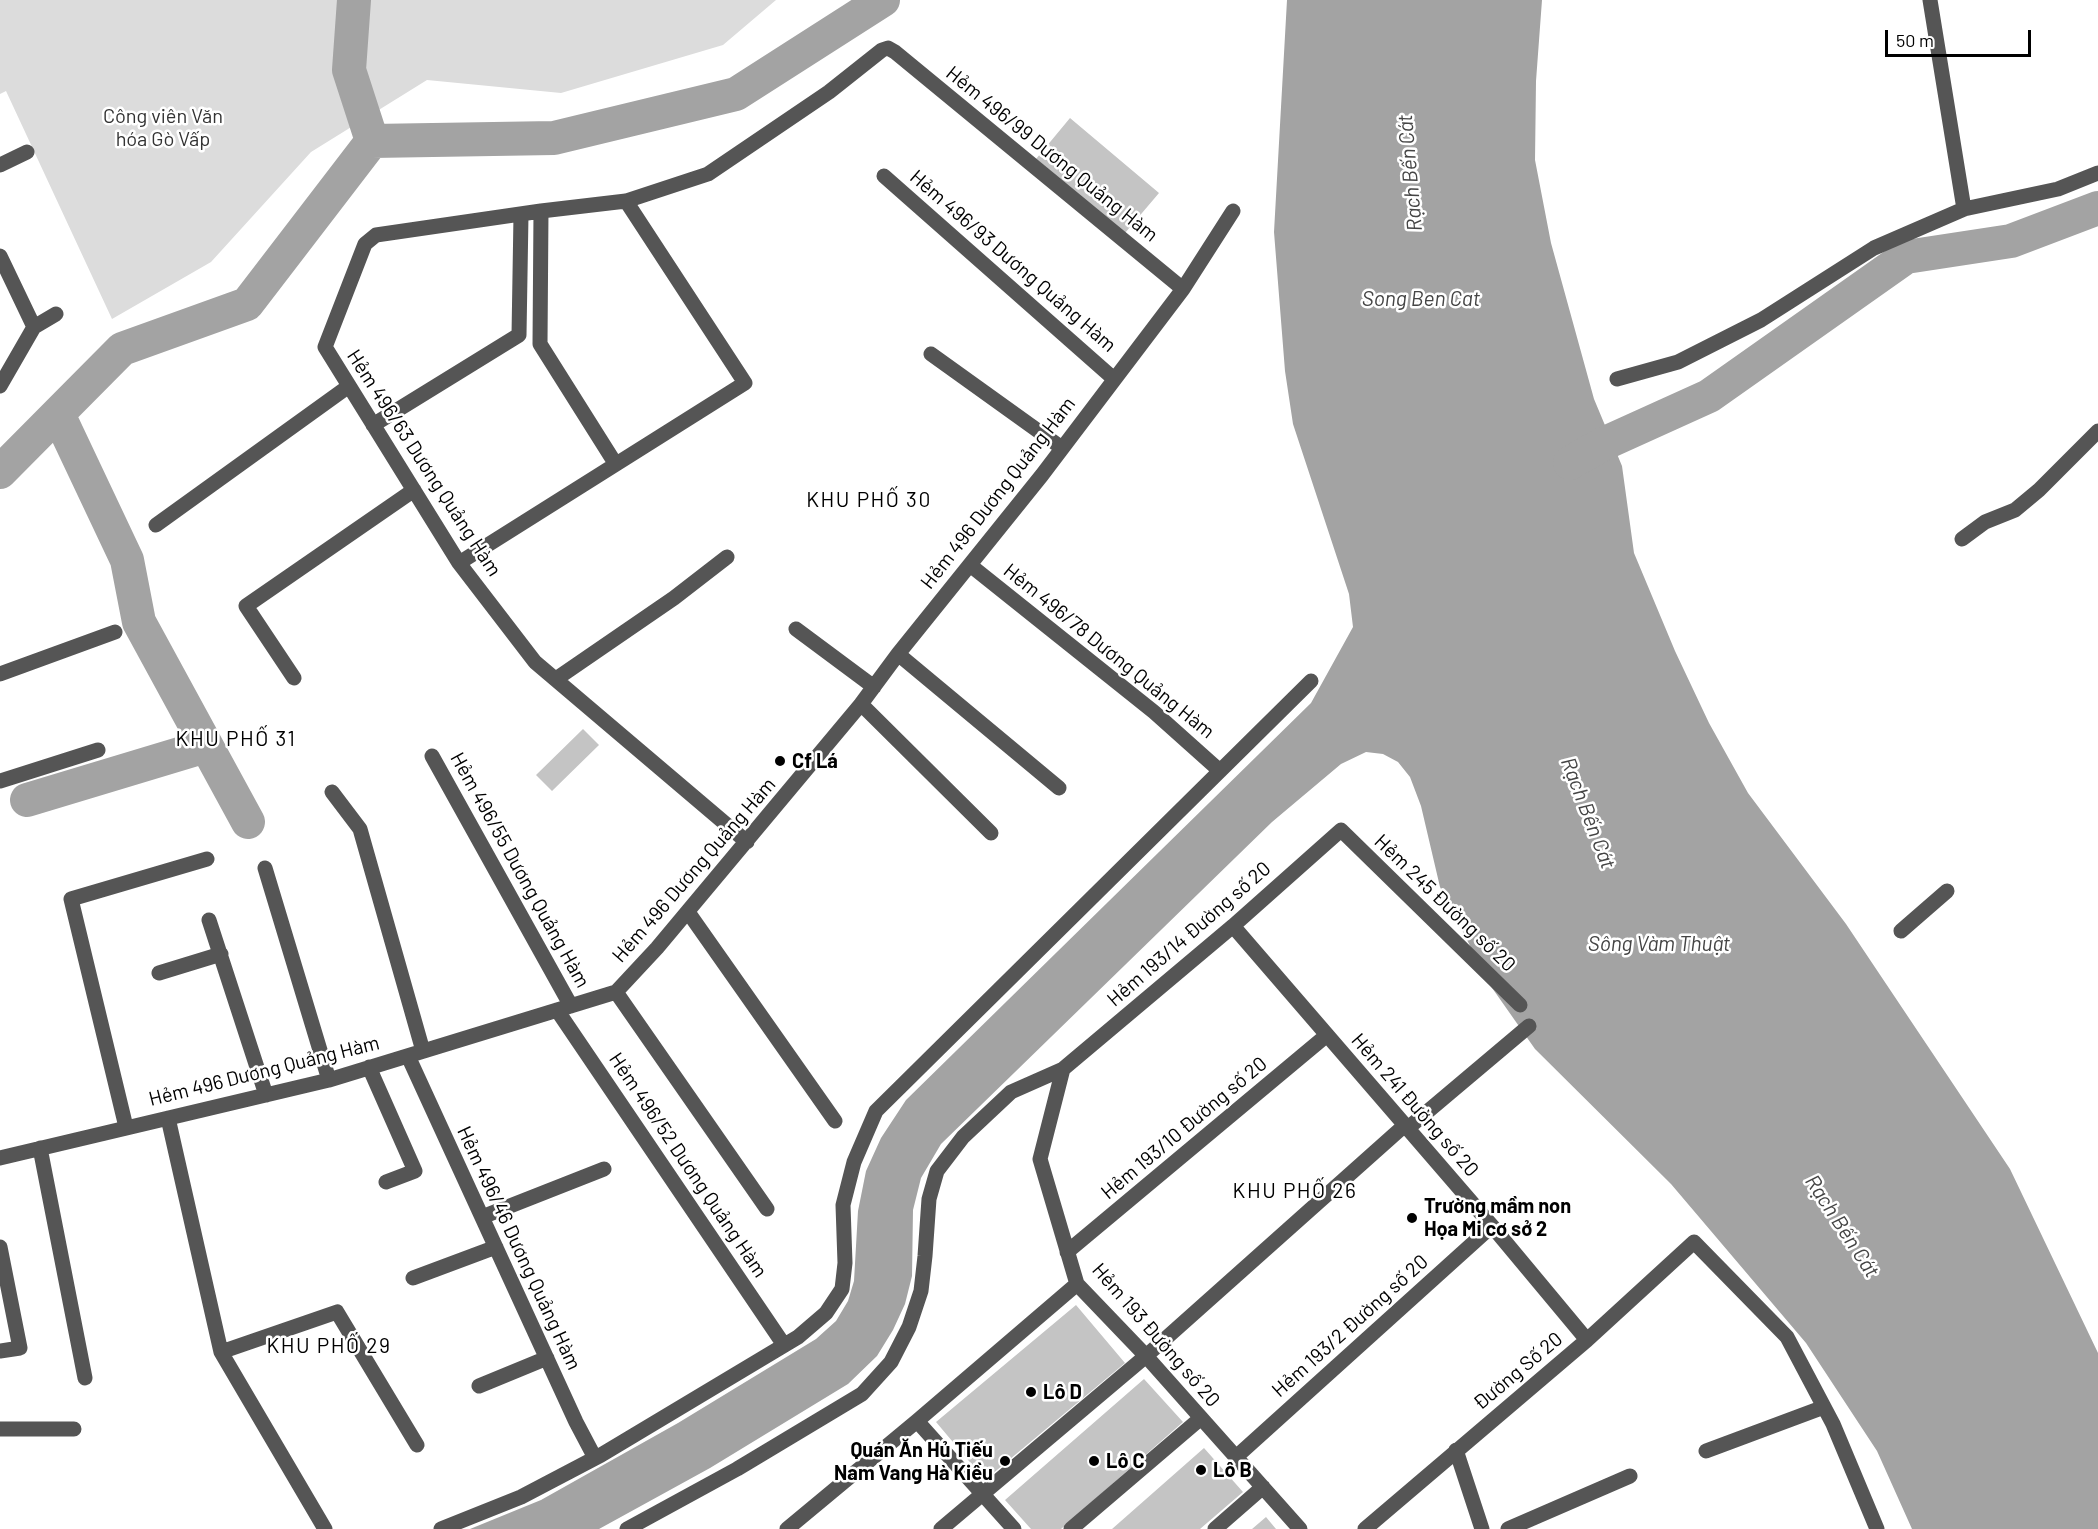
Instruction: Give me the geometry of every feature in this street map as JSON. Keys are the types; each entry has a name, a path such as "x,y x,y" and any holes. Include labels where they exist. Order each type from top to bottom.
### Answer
{"street":[{"path":"1930,0 1964,209"},
{"name":"Hẻm 496/63 Dương Quảng Hàm","path":"747,842 535,663 459,563 325,347 364,244 376,235 626,201 708,174 829,92 882,50 888,48 895,52"},
{"name":"Hẻm 496/99 Dương Quảng Hàm","path":"895,52 1183,289"},
{"path":"0,165 27,152"},
{"path":"1617,379 1689,357 1761,320 1874,248 1964,209 2058,189 2098,173"},
{"name":"Hẻm 496/93 Dương Quảng Hàm","path":"884,176 1114,378"},
{"path":"459,563 745,383 626,201"},
{"path":"542,211 540,344 615,463"},
{"name":"Hẻm 496 Dương Quảng Hàm","path":"0,1158 329,1080 616,992 688,912 861,704 1062,448 1183,289 1233,211"},
{"path":"519,335 521,215"},
{"path":"0,256 34,327"},
{"path":"0,386 34,327 56,314"},
{"path":"519,335 540,344"},
{"path":"373,425 519,335"},
{"path":"932,354 1062,448"},
{"path":"156,525 349,386"},
{"path":"1962,539 1985,522 2015,510 2039,490 2098,431"},
{"path":"294,678 246,606 414,490"},
{"path":"556,679 674,598 727,558"},
{"name":"Hẻm 496/78 Dương Quảng Hàm","path":"970,565 1154,712 1220,771"},
{"path":"796,628 874,687"},
{"path":"0,674 114,632"},
{"path":"898,654 1059,788"},
{"path":"441,1529 521,1497 596,1458 798,1337 826,1313 842,1289 845,1263 843,1205 854,1162 876,1111 1311,681"},
{"path":"861,704 992,833"},
{"path":"0,781 98,750"},
{"name":"Hẻm 496/55 Dương Quảng Hàm","path":"432,756 564,1008"},
{"path":"332,792 360,829 423,1051"},
{"name":"Hẻm 193/14 Đường số 20","path":"627,1529 757,1457 862,1394 891,1362 909,1327 921,1291 928,1199 937,1171 963,1137 1011,1092 1063,1069 1233,926 1341,830"},
{"name":"Hẻm 245 Đường số 20","path":"1341,830 1520,1005"},
{"path":"126,1127 71,899 207,859"},
{"path":"265,868 329,1080"},
{"path":"1901,931 1947,891"},
{"path":"688,912 835,1121"},
{"path":"209,920 266,1095"},
{"name":"Hẻm 241 Đường số 20","path":"1233,926 1492,1226 1587,1340"},
{"path":"159,973 220,954"},
{"path":"616,992 767,1209"},
{"name":"Hẻm 496/52 Dương Quảng Hàm","path":"564,1008 784,1345"},
{"path":"941,1529 1146,1356 1406,1127 1529,1026"},
{"name":"Hẻm 193/10 Đường số 20","path":"1066,1252 1328,1035"},
{"name":"Hẻm 496/46 Dương Quảng Hàm","path":"408,1056 576,1422 596,1458"},
{"path":"369,1067 415,1171 386,1182"},
{"name":"Hẻm 193 Đường số 20","path":"1063,1069 1040,1159 1077,1284 1146,1356 1300,1529"},
{"path":"168,1118 221,1352 325,1529"},
{"path":"40,1148 85,1378"},
{"path":"482,1218 604,1169"},
{"name":"Hẻm 193/2 Đường số 20","path":"1236,1457 1492,1226"},
{"name":"Đường Số 20","path":"1365,1529 1587,1340 1694,1242 1787,1337 1824,1407"},
{"path":"0,1247 20,1348 0,1351"},
{"path":"413,1278 495,1247"},
{"path":"787,1529 1077,1284"},
{"path":"221,1352 337,1312 417,1445"},
{"path":"479,1386 547,1358"},
{"path":"1706,1451 1824,1407 1876,1529"},
{"path":"1071,1529 1201,1418"},
{"path":"917,1421 1014,1529"},
{"path":"0,1429 74,1429"},
{"path":"1456,1450 1482,1529"},
{"path":"1508,1529 1630,1476"},
{"path":"1215,1529 1263,1487"}],"green space":[{"name":"Công viên Văn hóa Gò Vấp","path":"0,0 776,0 723,45 561,93 427,80 311,152 211,262 112,319 6,91 0,94"}],"water":[{"name":"Sông Vàm Thuật","path":"1287,0 1542,0 1536,81 1535,160 1551,243 1594,399 1622,466 1634,553 1675,651 1709,723 1748,793 1846,924 2010,1169 2098,1353 2098,1529 1912,1529 1877,1451 1806,1343 1671,1184 1535,1049 1490,985 1440,887 1421,806 1410,777 1398,762 1383,754 1366,752 1341,764 1272,822 941,1144 921,1178 913,1210 912,1276 905,1304 877,1356 848,1384 710,1468 599,1529 470,1529 541,1500 678,1423 816,1339 836,1321 848,1301 854,1281 858,1211 866,1171 881,1138 906,1100 1311,703 1353,627 1349,594 1293,424 1285,371 1274,232"}],"building":[{"path":"1070,118 1159,193 1125,233 1036,159"},
{"path":"583,729 599,745 552,791 536,775"},
{"name":"Lô D","path":"1076,1305 1125,1363 985,1480 936,1422"},
{"name":"Lô C","path":"1144,1379 1183,1422 1061,1529 1031,1529 1005,1500"},
{"name":"Lô B","path":"1204,1448 1243,1492 1200,1529 1112,1529"},
{"path":"1266,1517 1276,1529 1252,1529"}],"waterway":[{"path":"354,0 349,70 372,141 554,138 736,94 883,0"},
{"path":"0,472 122,349 247,304 372,141"},
{"path":"1570,463 1603,444 1709,396 1906,257 2011,241 2098,208"},
{"path":"58,414 127,560 139,622 248,822"},
{"path":"27,800 206,746"}],"place":[{"name":"Cf Lá","path":"780,761"},
{"name":"Trường mầm non Họa Mi cơ sở 2","path":"1412,1218"},
{"name":"Lô D","path":"1031,1392"},
{"name":"Quán Ăn Hủ Tiếu Nam Vang Hà Kiều","path":"1005,1461"},
{"name":"Lô C","path":"1094,1461"},
{"name":"Lô B","path":"1201,1470"}],"district":[{"name":"KHU PHỐ 30","path":"869,500"},
{"name":"KHU PHỐ 31","path":"236,739"},
{"name":"KHU PHỐ 26","path":"1295,1191"},
{"name":"KHU PHỐ 29","path":"329,1346"}],"water label":[{"name":"Rạch Bến Cát","path":"1410,173"},
{"name":"Song Ben Cat","path":"1421,299"},
{"name":"Rạch Bến Cát","path":"1588,813"},
{"name":"Rạch Bến Cát","path":"1842,1226"}]}
